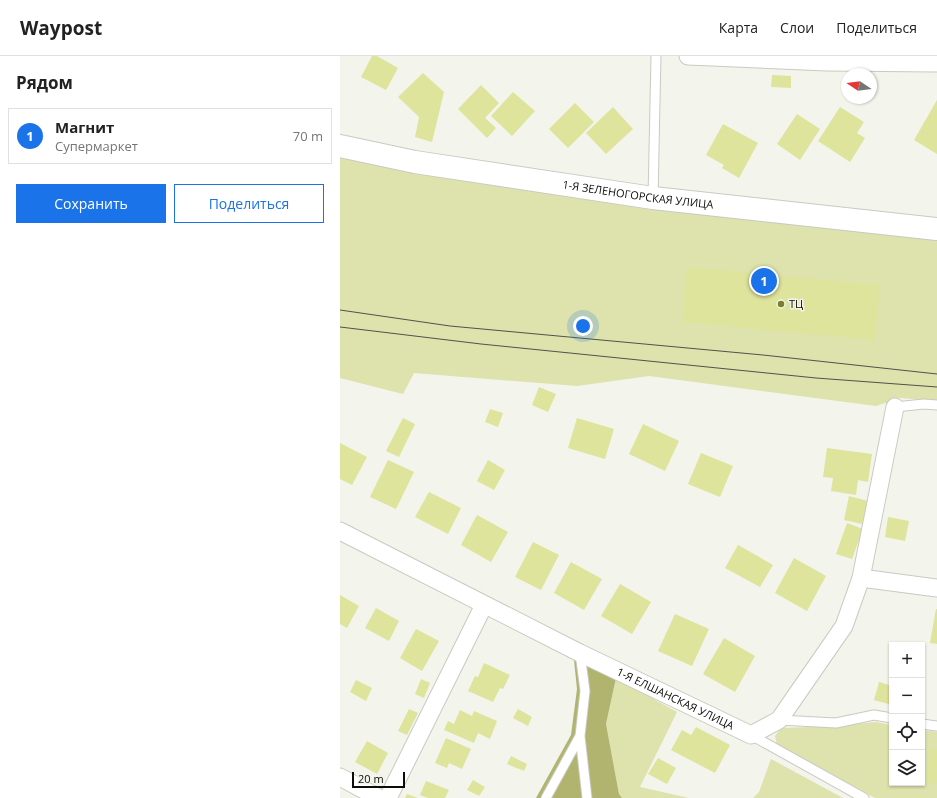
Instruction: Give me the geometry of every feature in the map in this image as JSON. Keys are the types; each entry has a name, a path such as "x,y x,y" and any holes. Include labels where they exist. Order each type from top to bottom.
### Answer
{"main road":[{"name":"1-Я ЗЕЛЕНОГОРСКАЯ УЛИЦА","path":"340,146 415,162 653,198 937,229"}],"street":[{"path":"688,56 827,62 937,63"},
{"path":"751,735 779,720 844,626 861,578 895,407"},
{"name":"1-Я ЕЛШАНСКАЯ УЛИЦА","path":"340,531 580,653 751,735"},
{"path":"861,578 937,588"},
{"path":"388,798 484,605"},
{"path":"340,777 378,798"}],"lane":[{"path":"653,198 656,56"},
{"path":"895,407 924,404 937,405"},
{"path":"580,653 585,690 580,736 587,798"},
{"path":"779,720 836,723 874,715 889,718"},
{"path":"925,724 937,726"},
{"name":"1-Я ЕЛШАНСКАЯ УЛИЦА","path":"751,735 864,798"},
{"path":"546,798 580,736"}],"green space":[{"path":"340,155 937,237 937,401 900,398 876,406 649,376 577,386 414,373 403,394 340,378"},
{"path":"574,660 616,678 606,724 619,794 622,798 536,798 571,735 577,689"},
{"path":"616,678 677,712 640,787 689,798 622,798 619,794 606,724"},
{"path":"876,722 889,724 889,786 925,786 925,730 937,732 937,798 875,798 777,745 775,736 781,728 837,726"},
{"path":"771,759 843,798 753,798 759,792"}],"building":[{"path":"372,56 377,56 398,68 386,90 361,77"},
{"path":"423,73 444,92 432,142 415,137 419,117 398,97"},
{"path":"772,75 791,76 791,88 771,87"},
{"path":"481,85 499,103 485,118 496,128 487,138 458,109"},
{"path":"513,92 535,111 512,136 491,116"},
{"path":"937,100 937,154 914,140"},
{"path":"575,103 594,122 568,148 549,129"},
{"path":"613,107 633,129 606,154 586,133"},
{"path":"840,107 864,122 857,133 865,138 850,162 818,141"},
{"path":"797,114 820,129 800,160 777,144"},
{"path":"723,124 758,143 739,178 722,168 724,165 706,155"},
{"name":"ТЦ","path":"687,267 880,285 875,340 682,322"},
{"path":"539,387 556,394 548,412 532,405"},
{"path":"490,409 503,413 498,427 485,422"},
{"path":"403,418 415,424 399,457 386,451"},
{"path":"577,418 614,429 605,459 568,448"},
{"path":"643,424 679,441 665,471 629,454"},
{"path":"340,443 367,457 352,485 340,479"},
{"path":"827,448 872,454 868,482 858,480 856,495 831,491 833,478 823,477"},
{"path":"701,453 733,466 720,497 688,484"},
{"path":"388,460 414,472 396,509 370,497"},
{"path":"488,460 505,470 494,490 477,481"},
{"path":"429,492 461,508 448,534 415,517"},
{"path":"849,496 868,501 862,524 844,520"},
{"path":"477,515 508,532 491,562 461,545"},
{"path":"888,517 909,521 905,541 885,537"},
{"path":"847,523 863,529 852,559 836,554"},
{"path":"533,542 559,555 541,590 515,577"},
{"path":"738,545 773,565 760,587 725,568"},
{"path":"794,558 826,576 807,611 775,593"},
{"path":"571,562 602,579 584,610 554,593"},
{"path":"620,584 651,602 632,634 601,616"},
{"path":"340,595 359,606 347,628 340,624"},
{"path":"376,608 399,621 389,641 365,628"},
{"path":"937,609 937,644 930,643"},
{"path":"675,614 709,629 692,666 658,651"},
{"path":"416,629 439,641 422,671 400,658"},
{"path":"724,638 755,656 735,692 703,674"},
{"path":"484,663 510,675 503,689 500,688 493,702 468,691 475,676 478,677"},
{"path":"421,679 430,683 424,698 415,694"},
{"path":"356,680 372,688 366,701 350,692"},
{"path":"879,682 889,685 889,704 874,700"},
{"path":"409,709 418,713 407,735 398,731"},
{"path":"518,709 532,717 528,726 513,718"},
{"path":"460,710 472,716 474,711 497,721 490,739 478,733 474,743 444,730 448,721 454,724"},
{"path":"696,727 730,745 715,773 671,750 682,730 691,735"},
{"path":"446,738 471,749 462,769 449,763 447,768 435,763"},
{"path":"367,741 388,753 377,774 355,762"},
{"path":"930,749 937,750 937,783 925,781"},
{"path":"511,756 527,764 524,771 507,764"},
{"path":"658,758 676,768 667,784 648,774"},
{"path":"473,780 485,787 479,796 467,790"},
{"path":"426,781 449,790 445,798 428,798 420,795"},
{"path":"407,794 418,798 405,798"}],"tram line":[{"path":"340,310 450,326 763,355 937,374"},
{"path":"340,327 481,344 816,378 937,387"}],"place":[{"name":"Магнит","path":"764,281"},
{"name":"ТЦ","path":"781,304"}]}
